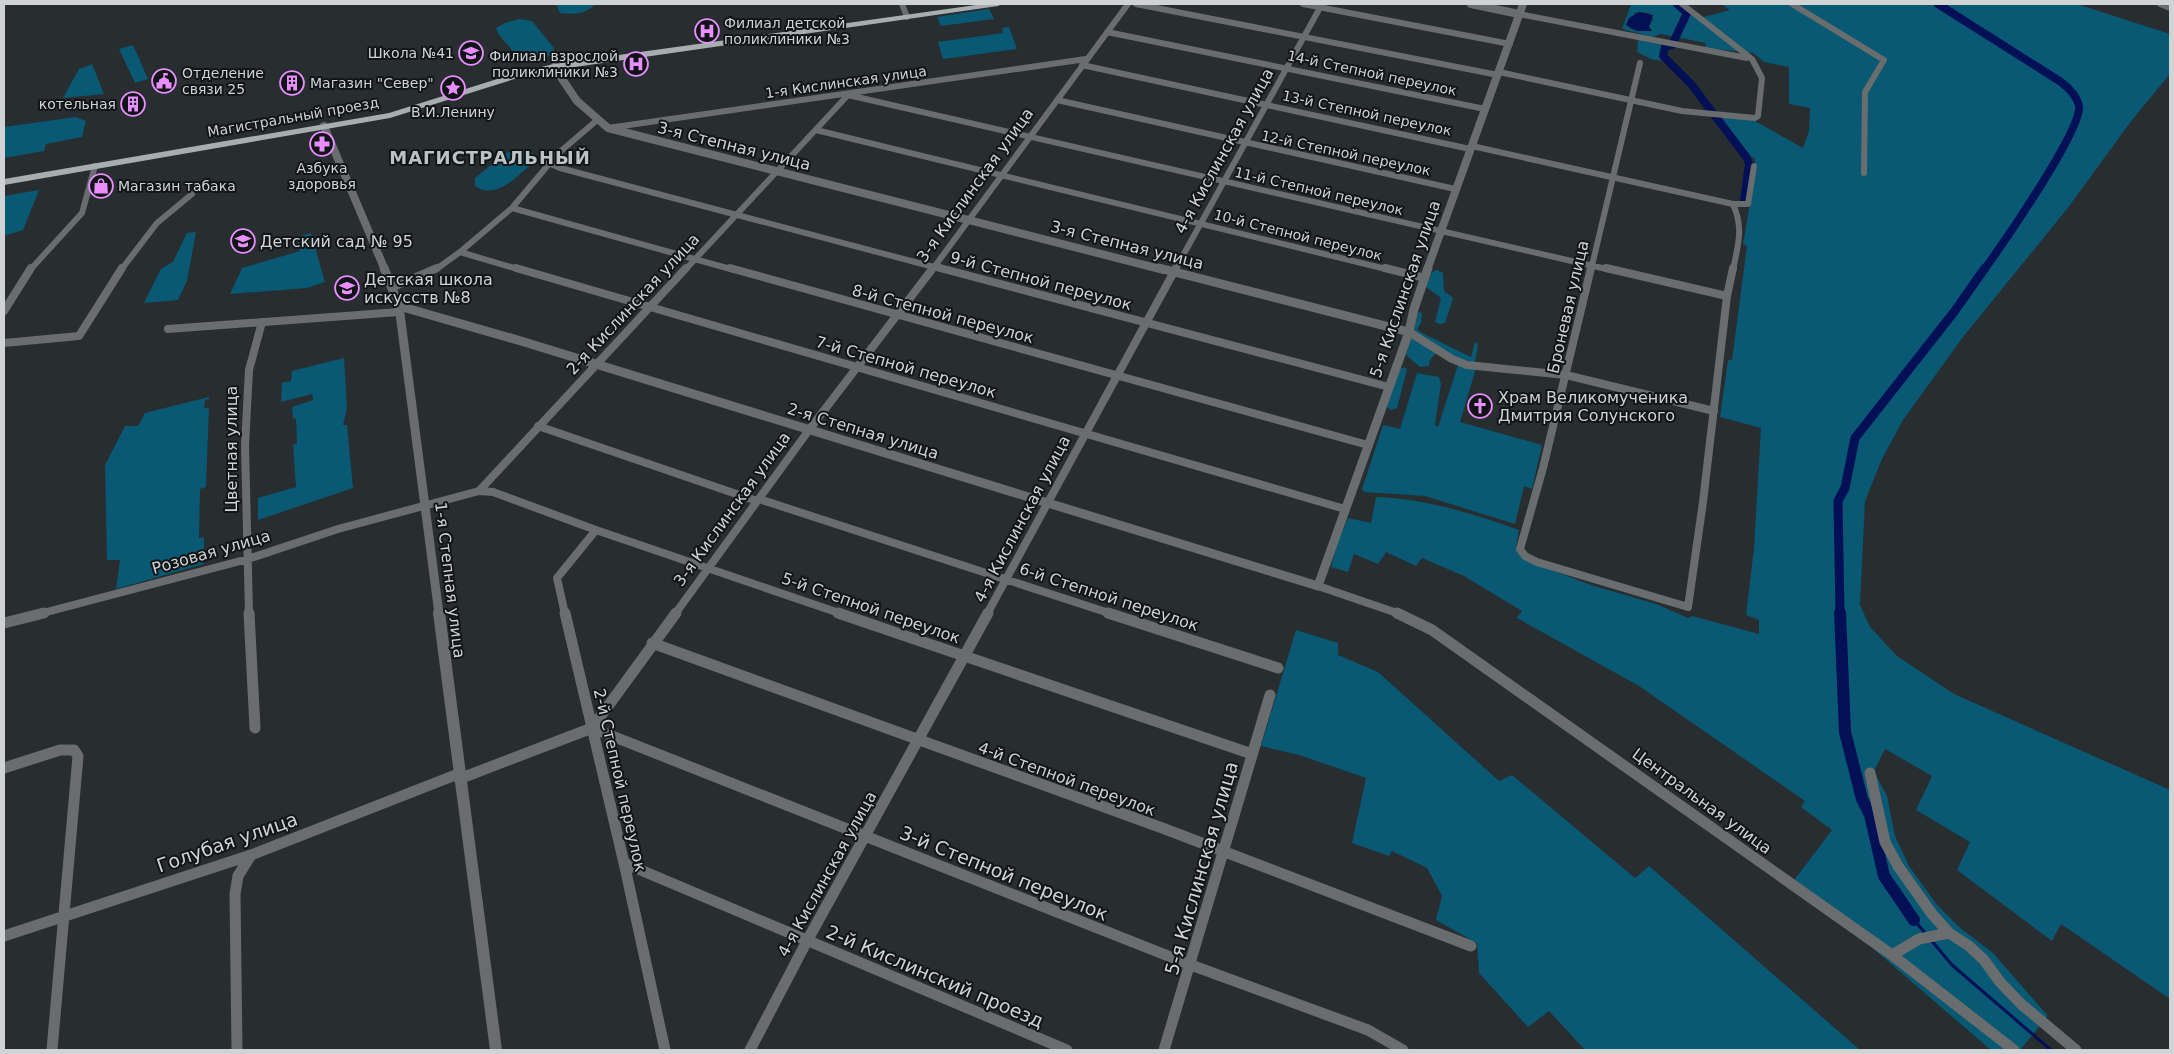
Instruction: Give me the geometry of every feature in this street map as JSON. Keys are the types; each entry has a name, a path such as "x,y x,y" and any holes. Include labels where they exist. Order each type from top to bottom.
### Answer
{"main road":[{"name":"Магистральный проезд","path":"4,182 390,115 554,67 998,4"}],"street":[{"path":"902,4 907,17"},
{"name":"3-я Кислинская улица","path":"592,728 652,643 809,430 934,267 1128,4"},
{"path":"1136,4 1682,111 1717,112 1752,118 1758,116 1762,78 1752,59 1682,4"},
{"path":"1302,4 1322,6 1510,44"},
{"path":"1471,4 1752,59"},
{"name":"5-я Кислинская улица","path":"1318,586 1409,332 1455,189 1499,74 1523,4"},
{"path":"1792,4 1884,60 1865,92 1864,173"},
{"path":"2160,4 2170,8"},
{"name":"4-я Кислинская улица","path":"750,1050 806,941 866,837 1116,376 1147,323 1244,143 1268,104 1322,6"},
{"name":"14-й Степной переулок","path":"1107,32 1485,109"},
{"name":"1-я Кислинская улица","path":"608,128 1084,62"},
{"name":"13-й Степной переулок","path":"1084,62 1268,104 1733,204"},
{"name":"Броневая улица","path":"1640,63 1544,468 1521,540 1520,548 1525,556 1572,574 1688,608 1714,411"},
{"name":"3-я Степная улица","path":"554,67 561,79 596,121 608,128 1409,332 1452,359 1467,365 1566,375 1714,411"},
{"name":"2-я Кислинская улица","path":"479,491 595,364 848,95"},
{"name":"11-й Степной переулок","path":"848,95 1727,296"},
{"name":"12-й Степной переулок","path":"1057,100 1455,189"},
{"path":"393,287 430,273 460,252 512,208 546,162 596,121"},
{"name":"1-я Степная улица","path":"324,126 393,287 399,309 496,1050"},
{"name":"10-й Степной переулок","path":"816,130 1425,278"},
{"name":"9-й Степной переулок","path":"546,162 737,215 1389,387"},
{"path":"4,311 28,272 82,213 95,166"},
{"path":"1714,411 1727,296 1741,229 1739,217 1733,204 1748,204 1754,166"},
{"path":"4,343 80,336 142,239 162,216 192,194"},
{"name":"8-й Степной переулок","path":"512,208 693,260 1368,445"},
{"name":"7-й Степной переулок","path":"460,252 1346,509"},
{"path":"168,329 399,309"},
{"name":"2-я Степная улица","path":"399,309 595,364 1318,586"},
{"name":"Цветная улица","path":"255,728 245,445 249,370 262,322"},
{"name":"6-й Степной переулок","path":"538,426 758,500 1278,668"},
{"path":"425,506 479,491"},
{"name":"5-й Степной переулок","path":"479,491 493,492 596,530 1252,754"},
{"name":"Розовая улица","path":"4,623 248,559 338,529 425,506"},
{"name":"2-й Степной переулок","path":"596,530 557,578 624,863 665,1050"},
{"name":"Центральная улица","path":"1318,586 1392,610 1432,630 1892,956 2014,1050"},
{"name":"4-й Степной переулок","path":"652,643 918,741 1286,872 1471,946"},
{"name":"5-я Кислинская улица","path":"1164,1050 1191,965 1270,695"},
{"path":"459,777 592,728"},
{"name":"3-й Степной переулок","path":"592,728 1191,965 1368,1030 1403,1050"},
{"path":"4,768 60,750 74,750 78,756 52,1050"},
{"path":"1870,773 1885,842 1904,874 1949,933 1969,946 2021,1004 2076,1050"},
{"name":"Голубая улица","path":"4,936 251,855 400,795 459,777"},
{"path":"237,1050 235,894 238,876 251,855"},
{"name":"2-й Кислинский проезд","path":"624,863 1067,1050"},
{"path":"1892,956 1905,945 1928,935 1949,933"}],"shaded area":[{"path":"556,4 595,4 584,12 569,14 560,13"},
{"path":"1631,4 1679,4 1700,18 1730,10 1721,4 2077,4 2170,34 2170,74 2132,120 2067,209 1963,337 1903,420 1882,459 1865,501 1860,605 1870,627 1897,656 1954,694 2170,790 2170,999 2061,924 2052,941 1957,870 1970,842 1916,810 1932,776 1885,749 1874,771 1887,796 1895,836 1909,866 1937,905 1959,927 1993,953 2048,1016 2020,1050 1991,1050 1862,939 1789,887 1832,830 1801,807 1805,801 1639,686 1517,618 1522,611 1464,576 1422,558 1416,566 1386,552 1378,564 1354,554 1348,572 1331,567 1337,544 1348,518 1371,523 1376,497 1395,498 1431,504 1466,513 1519,530 1516,547 1520,553 1544,567 1591,585 1656,604 1688,618 1692,616 1759,634 1759,620 1746,615 1754,548 1761,428 1720,417 1728,360 1732,360 1747,246 1743,244 1755,173 1755,158 1747,157 1714,113 1755,121 1803,148 1809,131 1810,108 1789,104 1789,67 1764,62 1753,53 1705,48 1706,43 1661,34 1652,37 1622,29","holes":["1635,13 1649,13 1653,19 1649,27 1652,31 1633,30 1626,25"]},
{"path":"989,9 994,19 941,26 937,17"},
{"path":"1639,12 1653,15 1649,27 1652,31 1637,31 1626,25 1629,18"},
{"path":"519,19 532,21 554,48 553,54 539,60 528,61 513,51 496,28"},
{"path":"1009,27 1017,49 943,59 938,42 1003,33 1002,28"},
{"path":"1638,38 1672,45 1665,47 1663,56 1669,62 1651,59 1637,52"},
{"path":"133,45 148,79 135,83 119,49"},
{"path":"92,64 104,94 63,98 79,69"},
{"path":"76,117 86,121 82,137 46,144 44,151 4,158 4,127"},
{"path":"519,149 533,153 535,157 534,162 514,179 499,188 483,190 475,186 475,178 506,153"},
{"path":"39,190 23,230 4,236 4,196"},
{"path":"196,232 187,281 178,300 144,303 161,269 173,262 187,233"},
{"path":"311,233 325,282 307,288 230,294 242,268 300,251 297,237"},
{"path":"1437,270 1443,273 1444,291 1453,298 1445,323 1440,324 1435,322 1441,298 1426,287 1432,272"},
{"path":"1418,312 1422,313 1421,323 1417,329 1422,333 1471,357 1475,342 1478,345 1475,362 1452,355 1414,331"},
{"path":"1416,338 1436,353 1430,360 1429,366 1420,367 1406,355 1411,339"},
{"path":"344,358 347,408 343,425 347,425 353,488 258,520 258,498 296,487 293,445 297,443 296,418 293,419 292,407 313,400 312,394 281,402 282,383 291,381 292,371"},
{"path":"1458,365 1476,368 1460,422 1542,445 1532,489 1524,486 1515,524 1425,496 1364,492 1362,489 1383,425 1400,429 1417,373 1439,377 1441,384 1435,425 1438,427"},
{"path":"1405,367 1407,370 1397,408 1391,410 1387,407 1400,369"},
{"path":"209,397 209,399 205,400 204,408 209,408 206,487 200,489 199,538 204,537 204,564 116,589 120,560 107,560 105,465 125,426 138,426 145,413"},
{"path":"1296,630 1338,643 1338,655 1378,672 1499,781 1512,775 1635,878 1649,866 1860,1050 1585,1050 1549,1011 1528,1027 1479,973 1477,943 1436,920 1442,896 1427,868 1392,851 1389,856 1352,843 1366,778 1299,755 1261,746"}],"waterway":[{"path":"1677,4 1687,13 1672,45 1665,47 1663,56 1691,84 1747,158 1749,164 1744,201"},
{"path":"1938,4 2061,82 2072,92 2079,106 2077,119 2055,162 1984,270"},
{"path":"1840,614 1838,501 1845,488 1855,438 1954,312 1985,268"},
{"path":"1840,613 1845,732 1862,799 1870,815 1884,876 1914,920"},
{"path":"1914,920 1926,934"},
{"path":"1931,940 1952,965 2051,1050"}],"place":[{"name":"Филиал детской поликлиники №3","path":"707,31"},
{"name":"Школа №41","path":"471,53"},
{"name":"Филиал взрослой поликлиники №3","path":"636,64"},
{"name":"Отделение связи 25","path":"164,81"},
{"name":"Магазин \"Север\"","path":"292,83"},
{"name":"В.И.Ленину","path":"453,88"},
{"name":"котельная","path":"133,104"},
{"name":"Азбука здоровья","path":"322,144"},
{"name":"Магазин табака","path":"101,186"},
{"name":"Детский сад № 95","path":"243,241"},
{"name":"Детская школа искусств №8","path":"347,288"},
{"name":"Храм Великомученика Дмитрия Солунского","path":"1480,406"}],"district":[{"name":"МАГИСТРАЛЬНЫЙ","path":"490,157"}]}
